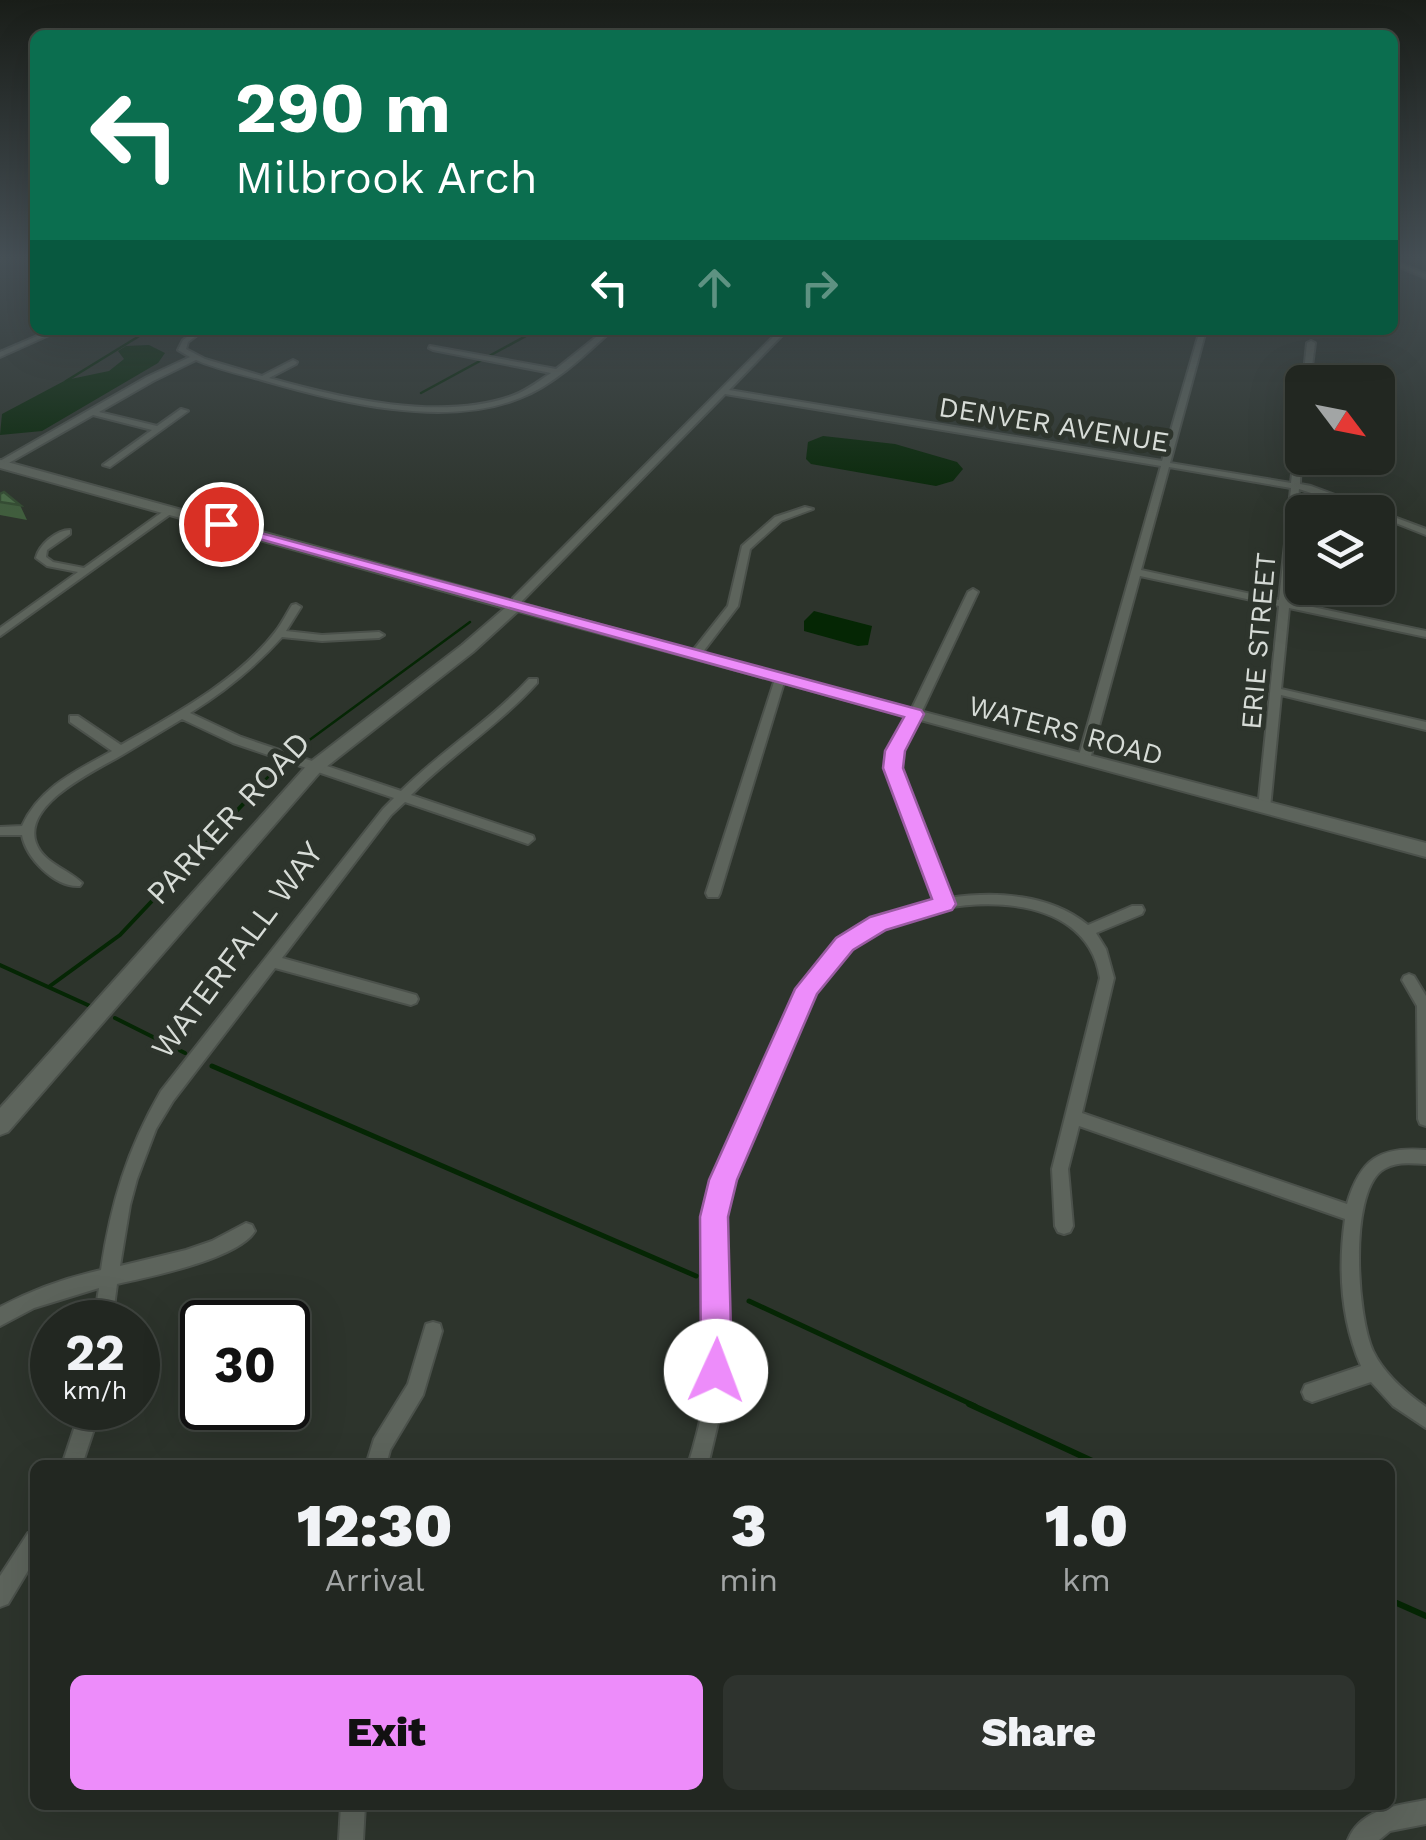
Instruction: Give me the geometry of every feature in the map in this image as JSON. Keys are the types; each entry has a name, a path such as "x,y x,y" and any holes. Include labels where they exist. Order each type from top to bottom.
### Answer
{"street":[{"path":"0,355 25,344"},
{"path":"186,344 182,347 195,358 391,406 456,408 510,399 591,344"},
{"path":"516,606 517,600 770,344"},
{"path":"1084,759 1199,344"},
{"path":"1308,365 1310,344"},
{"path":"433,348 555,371"},
{"path":"1,464 150,378 195,358"},
{"path":"265,376 293,362"},
{"name":"DENVER AVENUE","path":"724,391 1296,486 1323,495"},
{"path":"107,465 184,411"},
{"path":"94,413 157,430"},
{"name":"WATERS ROAD","path":"1,464 780,679 1426,850"},
{"name":"ERIE STREET","path":"1264,808 1297,475"},
{"path":"695,655 732,606 745,548 778,519 808,509"},
{"path":"0,633 170,510"},
{"name":"DENVER AVENUE","path":"1395,520 1426,532"},
{"path":"67,532 42,549 41,558 85,572"},
{"path":"1136,572 1426,634"},
{"path":"944,904 893,768 895,751 973,592"},
{"name":"PARKER ROAD","path":"4,1113 315,767 363,726 464,654 516,606"},
{"path":"74,883 32,854 26,830 42,800 222,686 280,634 296,607"},
{"path":"280,634 322,638 379,635"},
{"path":"713,893 780,679"},
{"name":"WATERFALL WAY","path":"106,1300 120,1198 145,1130 351,854 444,757 513,703 533,681"},
{"path":"1276,691 1426,726"},
{"path":"182,714 237,740 528,839"},
{"path":"74,719 120,750"},
{"path":"0,832 26,830"},
{"path":"699,1460 714,1396 719,1346 714,1217 723,1180 807,989 844,944 878,923 944,904 1000,901 1044,906 1098,942 1106,961 1107,978 1060,1170 1064,1226"},
{"path":"1086,932 1137,910"},
{"path":"270,961 411,999"},
{"path":"1410,980 1424,1005 1426,1119"},
{"path":"1073,1118 1355,1216"},
{"path":"1426,1157 1386,1159 1371,1170 1356,1201 1350,1303 1365,1357 1374,1371 1401,1400 1426,1418"},
{"path":"0,1317 50,1292 185,1262 246,1231"},
{"path":"377,1460 381,1446 416,1388 433,1331"},
{"path":"1312,1392 1374,1371"},
{"path":"74,1460 84,1430"},
{"path":"0,1596 30,1548"},
{"path":"351,1840 353,1810"},
{"path":"1360,1840 1384,1820 1426,1812"}],"shaded area":[{"path":"149,345 165,353 158,363 42,431 0,435 2,414 66,380 109,371 124,359 118,351 126,346"},
{"path":"823,436 895,444 957,462 963,469 953,481 936,486 811,464 806,459 808,442"},
{"path":"814,611 872,626 868,645 858,646 804,631 804,621"}],"building":[{"path":"4,492 20,505 0,502"}],"waterway":[{"path":"66,381 126,344"},
{"path":"421,393 511,344"},
{"path":"304,744 470,622"},
{"path":"259,786 274,771"},
{"path":"50,986 120,935 262,784"},
{"path":"0,965 90,1006"},
{"path":"115,1018 185,1053"},
{"path":"212,1066 696,1276"},
{"path":"749,1301 975,1406"},
{"path":"969,1404 1090,1460"},
{"path":"1395,1602 1426,1616"}],"route":[{"path":"221,524 915,714 895,751 893,768 944,904 878,923 844,944 807,989 723,1180 714,1217 719,1346 716,1371"}]}
